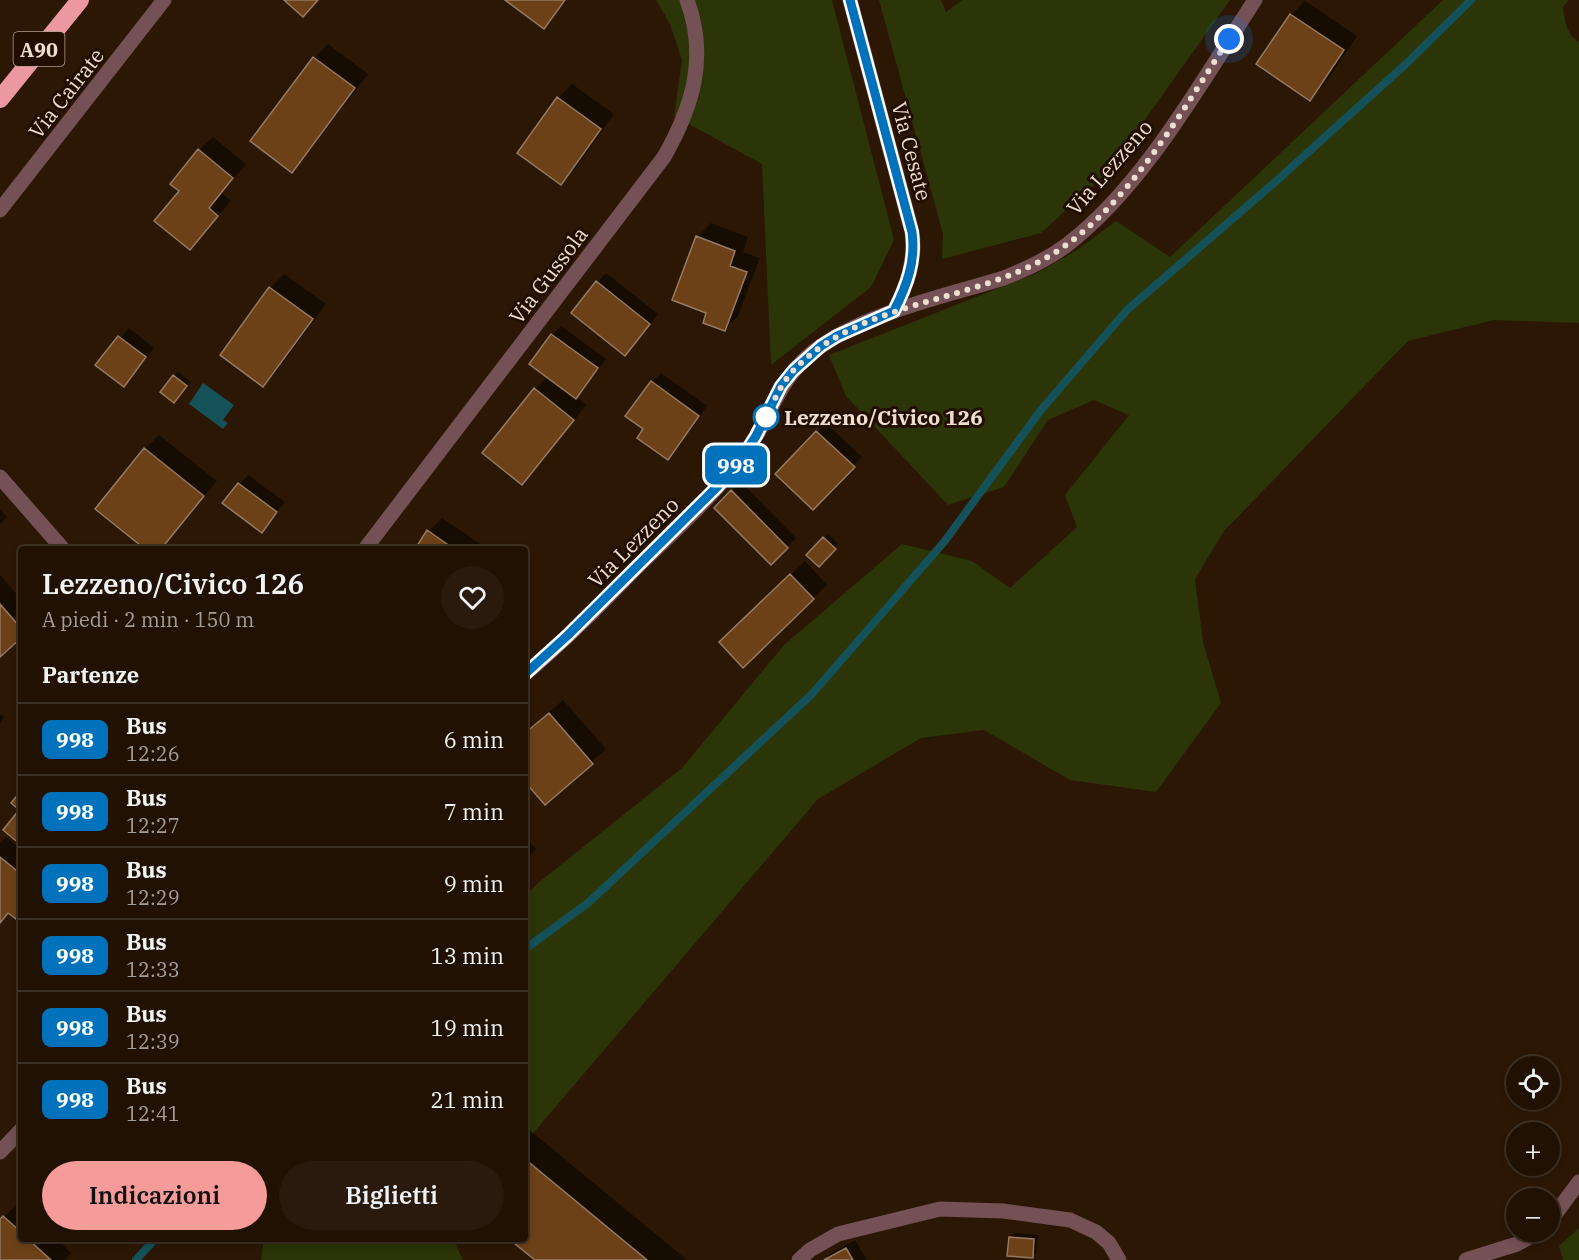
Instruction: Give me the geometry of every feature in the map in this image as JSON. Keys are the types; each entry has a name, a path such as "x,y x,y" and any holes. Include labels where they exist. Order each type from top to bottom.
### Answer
{"highway":[{"name":"A90","path":"0,99 80,0"}],"street":[{"name":"Via Cairate","path":"0,210 164,0"},
{"name":"Via Gussola","path":"367,546 664,157 683,119 696,78 697,56 693,20 687,0"},
{"name":"Via Cesate","path":"850,0 912,232 914,254 912,266 894,311"},
{"name":"Via Lezzeno","path":"528,671 561,643 717,487 743,456 756,436 781,386 793,371 821,346 837,336 894,311 1004,278 1020,271 1051,255 1087,228 1135,176 1165,136 1255,0"},
{"path":"0,477 60,546"},
{"path":"0,1152 18,1133"},
{"path":"1560,1208 1579,1182"},
{"path":"799,1260 810,1250 838,1234 940,1209 1003,1211 1070,1220 1096,1232 1109,1243 1119,1260"},
{"path":"1466,1260 1520,1242"}],"green space":[{"path":"656,0 832,0 894,240 871,287 771,365 762,164 674,116 682,60 670,24"},
{"path":"879,0 941,0 946,12 962,0 1230,0 1107,173 1041,233 942,259 943,234"},
{"path":"1443,0 1569,0 1563,7 1566,22 1571,35 1579,42 1579,323 1494,320 1408,341 1224,531 1195,579 1203,642 1221,703 1156,792 1070,780 984,730 921,738 818,799 528,1138 528,893 682,768 784,645 902,544 972,561 1010,588 1077,527 1065,495 1129,415 1094,400 1048,420 1004,487 948,505 846,396 829,355 1037,273 1077,250 1116,221 1170,257"},
{"path":"1579,1228 1579,1260 1563,1260 1559,1246"},
{"path":"264,1242 454,1242 463,1260 261,1260"}],"water":[{"path":"203,383 234,405 223,420 228,423 223,429 189,404"}],"building":[{"path":"284,0 318,0 303,17"},
{"path":"505,0 565,0 544,29"},
{"path":"1290,14 1344,50 1310,101 1256,64"},
{"path":"313,57 355,88 292,173 250,141"},
{"path":"557,97 601,129 561,185 517,153"},
{"path":"198,149 233,178 209,208 218,216 190,250 154,221 179,191 170,184"},
{"path":"696,236 735,251 730,266 747,272 725,331 703,323 706,313 672,300"},
{"path":"596,281 650,324 625,356 571,313"},
{"path":"269,287 313,319 263,387 220,355"},
{"path":"551,334 598,368 576,399 529,364"},
{"path":"118,336 146,357 124,387 95,365"},
{"path":"173,375 187,386 174,403 160,392"},
{"path":"651,381 699,416 668,460 637,438 643,429 625,416"},
{"path":"534,388 574,420 522,485 482,453"},
{"path":"816,431 855,467 813,510 775,474"},
{"path":"144,448 204,496 163,546 141,546 95,509"},
{"path":"238,483 277,512 262,533 222,503"},
{"path":"731,490 788,548 771,565 714,508"},
{"path":"427,530 450,546 417,546"},
{"path":"823,537 836,549 819,567 806,555"},
{"path":"790,574 814,599 743,668 719,642"},
{"path":"0,604 18,625 18,641 0,657"},
{"path":"549,713 593,764 545,805 528,785 528,730"},
{"path":"18,795 18,809 11,803"},
{"path":"18,811 18,842 3,830"},
{"path":"0,857 18,872 18,921 8,913 0,923"},
{"path":"528,1161 647,1260 535,1260 513,1242 528,1242"},
{"path":"3,1216 18,1229 18,1242 31,1242 51,1260 0,1260 0,1219"},
{"path":"1009,1237 1034,1239 1033,1258 1007,1256"},
{"path":"846,1248 853,1260 824,1260"}],"waterway":[{"path":"528,947 588,903 812,694 944,542 1041,410 1127,310 1274,183 1407,63 1471,0"},
{"path":"136,1260 152,1242"}],"bus line":[{"name":"998","path":"528,671 554,649 717,487 743,456 756,436 781,386 806,358 837,336 894,311 912,266 914,244 850,0"}],"place":[{"name":"Lezzeno/Civico 126","path":"766,417"}],"route":[{"path":"766,417 781,386 793,371 821,346 837,336 894,311 1004,278 1036,264 1068,244 1110,205 1135,176 1165,136 1229,39"}]}
